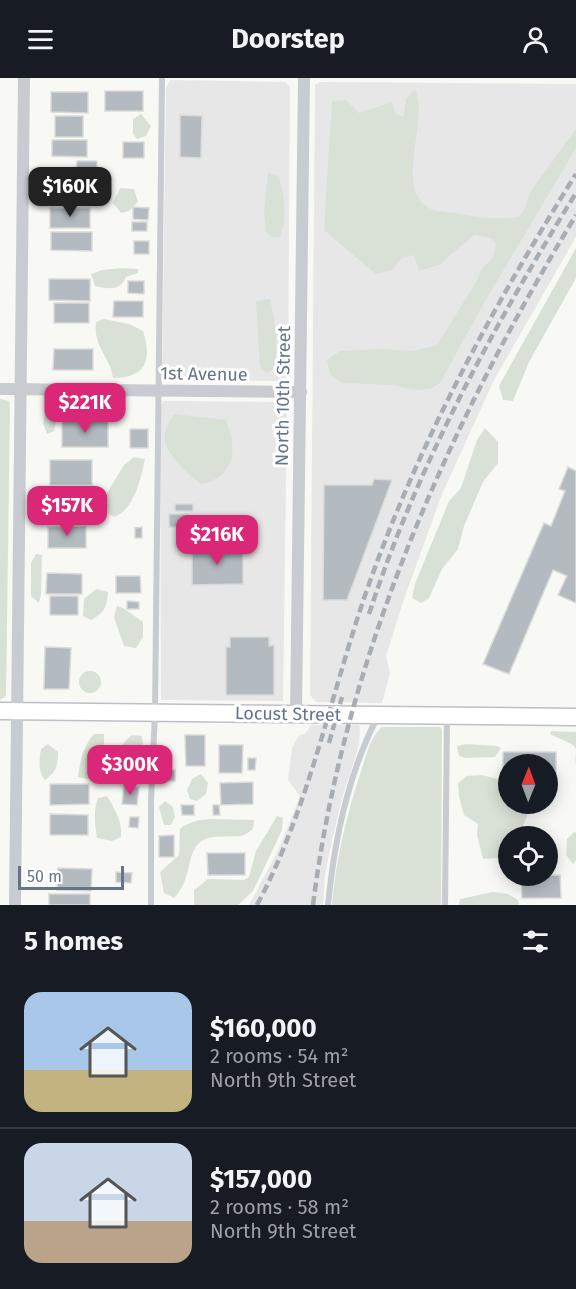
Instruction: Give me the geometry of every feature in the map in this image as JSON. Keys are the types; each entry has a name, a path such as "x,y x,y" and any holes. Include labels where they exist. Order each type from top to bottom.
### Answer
{"street":[{"path":"15,905 24,78"},
{"name":"North 10th Street","path":"296,715 304,78"},
{"name":"1st Avenue","path":"0,389 301,392"},
{"name":"Locust Street","path":"0,711 576,717"}],"lane":[{"path":"151,905 162,78"},
{"path":"328,905 337,839 346,801 378,715"},
{"path":"445,905 447,716"}],"shaded area":[{"path":"170,80 285,82 290,87 288,377 283,381 166,380 162,372 166,88"},
{"path":"320,82 576,84 576,237 494,380 442,494 386,656 390,673 382,703 316,702 310,695 315,85"},
{"path":"415,89 419,117 413,181 416,194 424,205 431,209 487,218 519,217 525,208 530,192 576,129 576,148 484,303 440,383 430,389 413,390 394,385 342,383 330,374 327,360 340,351 381,349 413,351 437,345 483,268 494,256 496,242 488,237 474,235 439,265 419,271 414,255 402,258 392,270 376,274 324,230 332,101 346,100 359,113 392,102 396,115 404,116 406,99"},
{"path":"141,114 151,126 146,136 137,139 133,134 133,119"},
{"path":"268,172 279,177 284,207 284,222 280,237 273,238 266,232 264,211"},
{"path":"120,188 134,189 138,202 129,211 121,213 113,203"},
{"path":"576,248 576,278 529,362 513,401 503,400 499,386"},
{"path":"138,269 138,273 126,277 124,282 117,287 95,286 91,274 102,270"},
{"path":"270,299 275,326 276,352 272,370 266,373 260,366 256,301"},
{"path":"104,319 129,324 143,331 147,350 144,365 140,371 133,375 113,378 109,363 97,338 96,322"},
{"path":"0,399 9,401 10,407 6,696 0,700"},
{"path":"163,401 283,402 287,405 283,701 161,700 160,409"},
{"path":"52,406 56,420 54,431 47,434 43,423 45,410"},
{"path":"174,414 226,420 232,440 231,459 228,467 214,480 202,484 192,477 170,453 165,434"},
{"path":"485,428 498,442 498,463 483,482 464,526 458,549 442,569 429,598 421,603 412,598 415,584 449,501 461,488 477,440"},
{"path":"134,457 145,459 139,484 127,508 114,517 108,513 105,496 124,465"},
{"path":"36,554 42,555 39,603 31,596 31,563"},
{"path":"96,589 108,592 108,597 102,612 91,620 83,616 84,599"},
{"path":"117,606 143,622 143,637 136,648 124,646 114,617"},
{"path":"90,671 98,674 101,682 98,690 90,693 82,690 79,682 82,674"},
{"path":"311,725 359,725 360,728 359,745 332,840 325,875 323,905 249,905 278,851 300,796 288,780 292,748 299,735 305,734"},
{"path":"382,727 440,727 442,730 441,905 332,905 339,853 352,802 369,746"},
{"path":"551,731 576,732 576,749 568,742 550,734"},
{"path":"94,734 104,734 101,765 98,771 88,779 78,777 83,754"},
{"path":"132,735 142,736 144,764 140,775 136,780 130,782 121,771 118,758 122,746"},
{"path":"48,744 58,752 58,757 54,771 45,780 40,770 40,757 41,749"},
{"path":"466,744 501,748 495,757 466,758 459,756 457,746"},
{"path":"201,774 208,783 206,794 197,801 190,799 187,790 192,779"},
{"path":"482,775 498,779 498,814 528,814 523,826 498,826 498,858 483,859 477,835 478,824 464,815 458,783 467,776"},
{"path":"107,796 121,826 121,837 112,841 97,838 96,803 98,798"},
{"path":"165,801 173,807 175,817 171,825 164,825 159,807"},
{"path":"277,816 283,818 282,830 253,891 238,905 194,905 194,890 208,879 244,880 249,877 256,851"},
{"path":"254,820 253,829 241,836 214,837 203,840 192,854 180,891 174,898 164,893 160,872 179,855 180,829 195,821"},
{"path":"574,832 576,833 576,860 573,864 566,855 567,839"},
{"path":"493,892 508,894 518,900 519,905 459,905 460,899"}],"building":[{"path":"105,91 143,91 143,111 105,111"},
{"path":"51,92 88,92 88,113 51,112"},
{"path":"180,115 202,116 201,158 180,157"},
{"path":"55,116 83,116 83,137 55,137"},
{"path":"52,140 87,140 87,157 52,156"},
{"path":"123,142 144,142 144,158 123,158"},
{"path":"77,161 97,161 97,173 76,173"},
{"path":"55,183 97,184 97,203 55,202"},
{"path":"133,207 149,208 148,220 133,219"},
{"path":"50,208 90,208 90,228 50,228"},
{"path":"132,222 147,222 147,231 132,231"},
{"path":"51,232 92,232 92,251 51,250"},
{"path":"134,241 149,241 149,254 134,254"},
{"path":"49,279 90,279 90,301 49,300"},
{"path":"128,281 144,281 144,294 128,293"},
{"path":"114,301 143,301 143,317 113,317"},
{"path":"54,303 89,303 89,323 54,323"},
{"path":"54,349 93,349 93,370 53,370"},
{"path":"62,421 108,421 108,447 62,447"},
{"path":"130,429 148,429 148,448 130,448"},
{"path":"50,460 92,460 92,485 50,485"},
{"path":"568,467 576,471 576,603 558,595 567,576 553,570 509,674 483,664 544,523 551,526 565,491 559,489"},
{"path":"374,479 392,480 347,600 323,600 324,485 372,485"},
{"path":"175,504 193,504 193,511 175,511"},
{"path":"169,514 188,514 188,528 169,527"},
{"path":"86,526 86,548 48,548 48,527"},
{"path":"142,527 142,538 135,538 135,528"},
{"path":"192,548 243,548 243,584 192,585"},
{"path":"47,573 82,574 82,594 46,594"},
{"path":"116,576 140,576 141,593 116,593"},
{"path":"50,596 78,596 78,615 50,615"},
{"path":"127,601 139,602 139,609 127,609"},
{"path":"230,637 269,637 269,646 274,645 274,695 226,695 226,647 230,647"},
{"path":"45,647 71,648 69,689 44,689"},
{"path":"185,735 205,735 205,766 186,766"},
{"path":"219,745 243,745 242,773 219,773"},
{"path":"503,752 556,752 556,754 503,754"},
{"path":"248,758 256,758 255,770 248,770"},
{"path":"166,770 175,770 175,781 166,781"},
{"path":"253,782 253,804 221,805 220,783"},
{"path":"50,784 89,784 89,804 50,805"},
{"path":"124,786 139,787 137,805 122,804"},
{"path":"181,805 194,805 194,815 182,815"},
{"path":"213,805 219,805 220,815 213,815"},
{"path":"50,814 88,815 88,835 50,835"},
{"path":"130,817 139,817 138,828 129,827"},
{"path":"174,835 174,857 159,857 159,836"},
{"path":"207,853 245,853 245,875 208,875"},
{"path":"58,868 92,869 91,891 57,890"},
{"path":"116,872 132,873 131,883 116,882"},
{"path":"558,875 560,875 561,898 522,898 521,886 558,886"},
{"path":"49,894 90,894 90,905 49,905"}],"railway":[{"path":"257,905 292,827 319,747 355,624 389,530 412,477 461,373 488,323 576,174"},
{"path":"369,614 410,504 434,450 487,346 576,193"},
{"path":"313,905 328,813 349,723 376,634 408,547 485,377 576,215"},
{"path":"329,743 342,697"}]}
